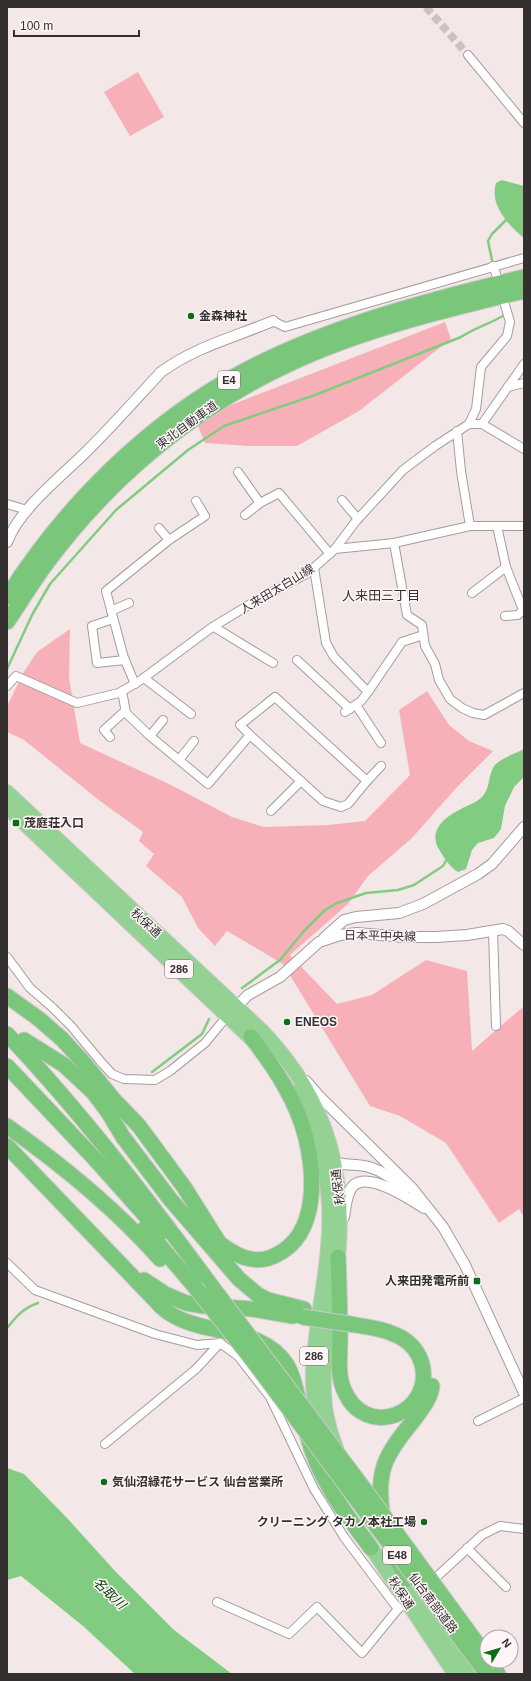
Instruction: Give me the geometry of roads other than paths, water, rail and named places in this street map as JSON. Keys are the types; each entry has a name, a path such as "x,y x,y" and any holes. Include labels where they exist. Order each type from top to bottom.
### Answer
{"highway":[{"name":"東北自動車道","path":"7,597 54,532 91,489 145,439 180,411 212,390 279,353 344,327 422,303 524,277"},
{"name":"東北自動車道","path":"7,622 46,564 69,534 96,503 122,477 155,448 221,400 287,364 352,339 424,317 524,291"},
{"path":"7,627 22,598"},
{"name":"秋保通","path":"7,792 232,1011 251,1037 275,1063 293,1089 309,1119 321,1152 328,1188 329,1222 326,1264 315,1350 313,1389 322,1448 330,1471 348,1510 371,1548 407,1603 460,1672"},
{"name":"秋保通","path":"7,807 232,1011 263,1032 283,1055 305,1085 326,1133 335,1164 340,1197 341,1232 324,1371 325,1408 343,1468 361,1508 372,1528 406,1580 407,1603"},
{"path":"7,996 39,1019 73,1050 114,1100 139,1126 184,1188 191,1211 218,1248 248,1259 256,1260 273,1257 288,1248 300,1234 308,1213 311,1198 311,1167 308,1145 301,1123 280,1078 251,1037"},
{"path":"7,1034 55,1087 108,1150 200,1287 252,1358 313,1430"},
{"path":"24,1040 64,1065 115,1110 139,1126"},
{"path":"7,1066 100,1164 200,1287"},
{"path":"7,1076 200,1287"},
{"path":"94,1076 115,1110 138,1136 179,1191 205,1231"},
{"path":"93,1092 108,1112 123,1137 170,1198 191,1211 239,1279 258,1295 303,1313"},
{"path":"115,1110 123,1137"},
{"path":"7,1126 65,1169 96,1195 132,1230 200,1287"},
{"path":"7,1146 154,1300 168,1312 188,1322 261,1342 275,1351 291,1373 310,1448 324,1479 342,1510 371,1548"},
{"path":"7,1161 66,1208"},
{"path":"106,1249 155,1288 175,1299 204,1306 303,1313 350,1320 387,1322 407,1331 422,1344 428,1352 433,1365 434,1379 429,1398 424,1407 390,1451 382,1471 379,1493 383,1519 406,1580"},
{"path":"338,1257 340,1369 343,1389 353,1405 367,1416 383,1418 400,1414 413,1403 422,1389 424,1370 418,1354 404,1339 395,1334 350,1320"},
{"name":"仙台南部道路","path":"313,1430 479,1648"},
{"name":"仙台南部道路","path":"313,1430 487,1674"}],"street":[{"path":"468,55 524,123"},
{"path":"7,542 14,528 27,510 92,446 161,372 190,353 273,321 285,327 370,304 493,266 524,258"},
{"path":"493,266 496,274"},
{"path":"505,305 510,322 507,336 481,367 476,409 469,424 482,424 524,449"},
{"path":"482,424 524,364"},
{"path":"508,387 524,383"},
{"name":"人来田太白山線","path":"7,686 16,676 77,703 122,691 144,678 214,627 257,600 308,574 333,552 358,519 403,470 469,424"},
{"path":"458,431 461,471 470,526"},
{"path":"238,472 260,503"},
{"path":"245,516 260,503 279,493 333,552 394,543 470,526 524,526"},
{"path":"342,500 358,519"},
{"path":"134,684 124,660 106,591 169,540 205,516 196,501"},
{"path":"7,504 27,510"},
{"path":"497,526 506,567 523,610 518,615 505,616"},
{"path":"159,528 169,540"},
{"path":"394,543 407,615 422,625 424,630 423,635 425,646 434,664 439,680 450,699 462,708 484,715 524,693"},
{"path":"472,593 506,567"},
{"path":"314,568 326,643 334,657 368,692"},
{"path":"124,660 98,664 92,626 112,615 128,603"},
{"path":"214,627 273,663"},
{"path":"350,709 368,692 402,642 423,635"},
{"path":"297,660 350,709 381,743"},
{"path":"144,678 191,714"},
{"path":"122,691 126,713 150,736 208,784 250,735"},
{"path":"367,780 275,697 240,725 323,801 342,807 348,804 367,780 381,766"},
{"path":"110,737 104,730 125,711"},
{"path":"150,736 163,720"},
{"path":"179,760 194,741"},
{"path":"271,811 301,781"},
{"path":"319,942 344,920 356,917 398,913 423,904 478,874 492,864 524,827"},
{"name":"日本平中央線","path":"232,1011 248,995 280,977 319,942 340,935 357,934 404,937 436,937 467,935 503,929 508,931 524,945"},
{"path":"493,931 496,1026"},
{"path":"7,957 30,988 71,1026 112,1074 124,1079 145,1081 155,1080 170,1071 205,1043 232,1011"},
{"path":"283,1055 319,1096 412,1188 443,1227 465,1265 524,1393"},
{"path":"321,1152 335,1164 359,1165 379,1171 397,1183 443,1227"},
{"path":"341,1232 350,1189 354,1185 363,1181 375,1183 399,1193 432,1215"},
{"path":"7,1263 35,1290 155,1334 197,1345 220,1343 238,1356 270,1397 314,1489 344,1537 407,1603"},
{"path":"105,1444 196,1369 220,1343"},
{"path":"478,1422 524,1398"},
{"path":"217,1602 289,1634 317,1607 362,1654 407,1603 482,1536 500,1526 524,1529"},
{"path":"467,1548 506,1587"}],"water":[{"path":"502,180 524,186 524,238 512,227 498,207 495,199 496,183"},
{"path":"524,749 524,777 514,787 505,806 501,829 494,838 478,843 472,850 466,869 458,872 448,863 436,844 436,831 443,821 449,816 480,799 485,794 490,775 498,762"},
{"name":"名取川","path":"7,1468 24,1474 67,1518 115,1571 174,1630 232,1674 135,1674 83,1626 21,1576 7,1580"}],"waterway":[{"path":"492,260 488,241 492,234 507,219"},
{"path":"7,669 32,615 50,584 116,510 188,450 224,426 315,395 461,337 503,316"},
{"path":"242,988 280,960 304,931 325,910 337,903 366,893 398,890 414,885 443,866 448,857"},
{"path":"152,1072 202,1034 209,1019"},
{"path":"7,1328 24,1310 38,1303"}],"tunnel":[{"path":"426,7 468,55"}],"place":[{"name":"金森神社","path":"191,316"},
{"name":"茂庭荘入口","path":"16,823"},
{"name":"ENEOS","path":"287,1022"},
{"name":"人来田発電所前","path":"477,1281"},
{"name":"気仙沼緑花サービス 仙台営業所","path":"104,1482"},
{"name":"クリーニング タカノ本社工場","path":"424,1522"}],"district":[{"name":"人来田三丁目","path":"381,595"}]}
